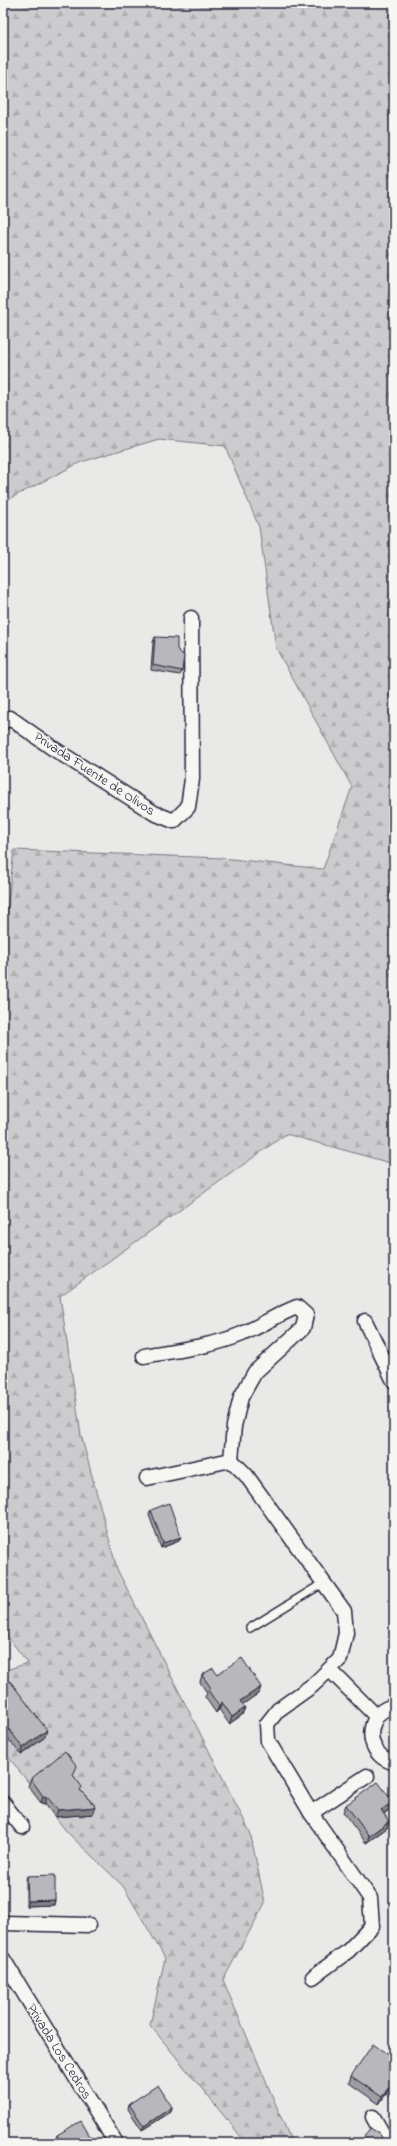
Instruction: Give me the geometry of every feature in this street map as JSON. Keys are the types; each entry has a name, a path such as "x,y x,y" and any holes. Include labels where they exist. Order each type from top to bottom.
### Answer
{"street":[{"name":"Privada Fuente de Olivos","path":"3,722 10,718 50,747 154,813 174,820 188,807 192,779 191,618"},
{"path":"144,1356 204,1346 242,1334 278,1314 297,1307 306,1315 303,1328 255,1372 241,1397 234,1426 231,1460"},
{"path":"365,1321 394,1381"},
{"path":"147,1478 231,1460"},
{"path":"231,1460 246,1475 326,1582 344,1611 346,1633 340,1659 330,1670 278,1710 267,1724 268,1741 311,1812 370,1898 372,1926 348,1951 313,1976"},
{"path":"330,1670 376,1716"},
{"path":"394,1706 388,1707 376,1716 370,1730 372,1744 380,1756 394,1762"},
{"path":"311,1812 367,1776"},
{"path":"3,1803 22,1827"},
{"path":"3,1923 89,1924"},
{"name":"Privada Los Cedros","path":"3,1959 116,2143"},
{"path":"373,2117 388,2143"}],"lane":[{"path":"250,1628 326,1582"}],"green space":[{"path":"3,3 394,3 394,1164 286,1134 60,1296 81,1435 117,1569 250,1832 265,1903 223,1980 292,2143 246,2143 150,2025 165,1958 123,1886 67,1832 3,1750 3,1671 28,1663 3,1631 3,947 14,850 222,858 323,869 352,787 276,648 259,527 225,446 159,439 81,462 3,502"}],"building":[{"path":"155,637 177,638 177,649 184,656 182,671 153,665"},
{"path":"169,1503 181,1537 163,1543 151,1510"},
{"path":"242,1658 261,1687 240,1701 245,1708 232,1717 222,1702 219,1706 208,1690 211,1688 202,1675 213,1668 217,1674"},
{"path":"10,1681 47,1730 23,1748 3,1721 3,1686"},
{"path":"65,1751 77,1766 73,1775 82,1787 80,1790 96,1807 58,1810 47,1797 43,1796 31,1779"},
{"path":"378,1782 393,1802 381,1810 389,1821 369,1836 346,1805"},
{"path":"55,1875 55,1900 28,1901 27,1876"},
{"path":"373,2044 390,2056 394,2050 394,2091 389,2087 382,2097 351,2076"},
{"path":"158,2085 172,2107 144,2126 129,2104"},
{"path":"81,2121 94,2143 62,2143 57,2135"},
{"path":"370,2128 379,2133 385,2142 384,2143 360,2143"}]}
